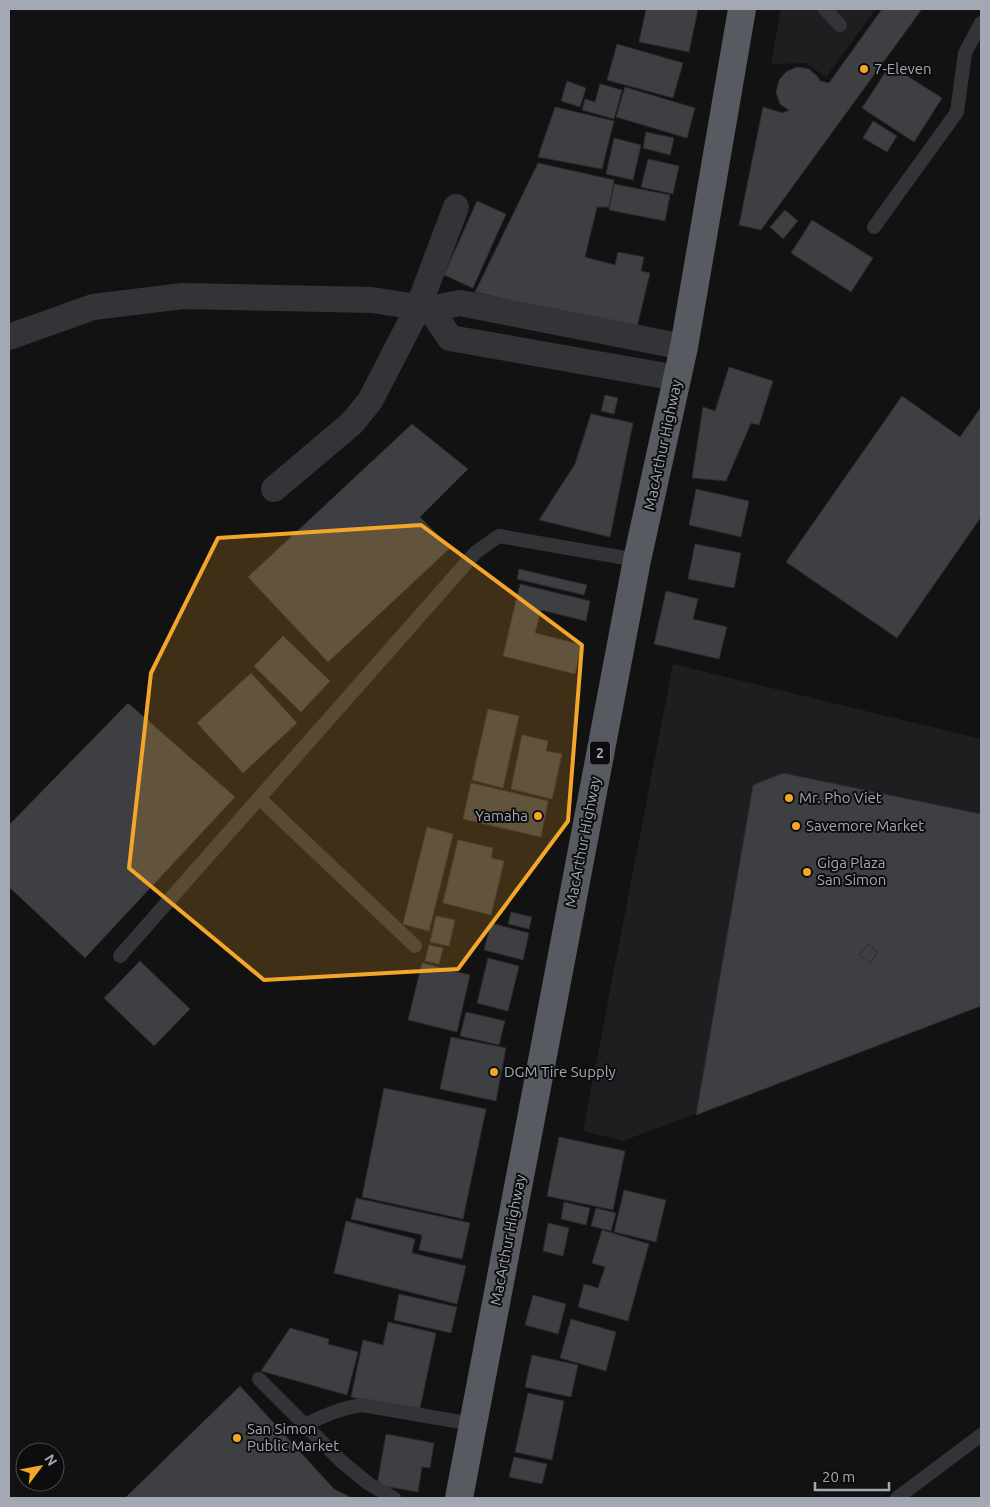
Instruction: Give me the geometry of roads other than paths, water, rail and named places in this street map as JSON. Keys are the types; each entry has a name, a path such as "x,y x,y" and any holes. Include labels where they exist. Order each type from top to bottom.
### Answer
{"highway":[{"name":"MacArthur Highway","path":"459,1498 637,560 684,347 742,9"}],"street":[{"path":"274,489 352,423 370,401 424,308 456,207"},
{"path":"9,337 93,306 183,296 372,300 424,308 460,303 684,347"},
{"path":"424,308 450,338 677,378"},
{"path":"514,349 523,315"},
{"path":"573,360 578,326"}],"lane":[{"path":"825,9 840,25"},
{"path":"874,227 957,112 965,53 981,23"},
{"path":"120,956 476,552 499,536 637,560"},
{"path":"259,798 415,946"},
{"path":"259,1379 305,1425 369,1484 394,1498"},
{"path":"305,1425 331,1412 346,1407 362,1405 473,1424"},
{"path":"897,1498 981,1435"}],"place":[{"name":"7-Eleven","path":"864,69"},
{"name":"Mr. Pho Viet","path":"789,798"},
{"name":"Yamaha","path":"538,816"},
{"name":"Savemore Market","path":"796,826"},
{"name":"Giga Plaza San Simon","path":"807,872"},
{"name":"DGM Tire Supply","path":"494,1072"},
{"name":"San Simon Public Market","path":"237,1438"}]}
